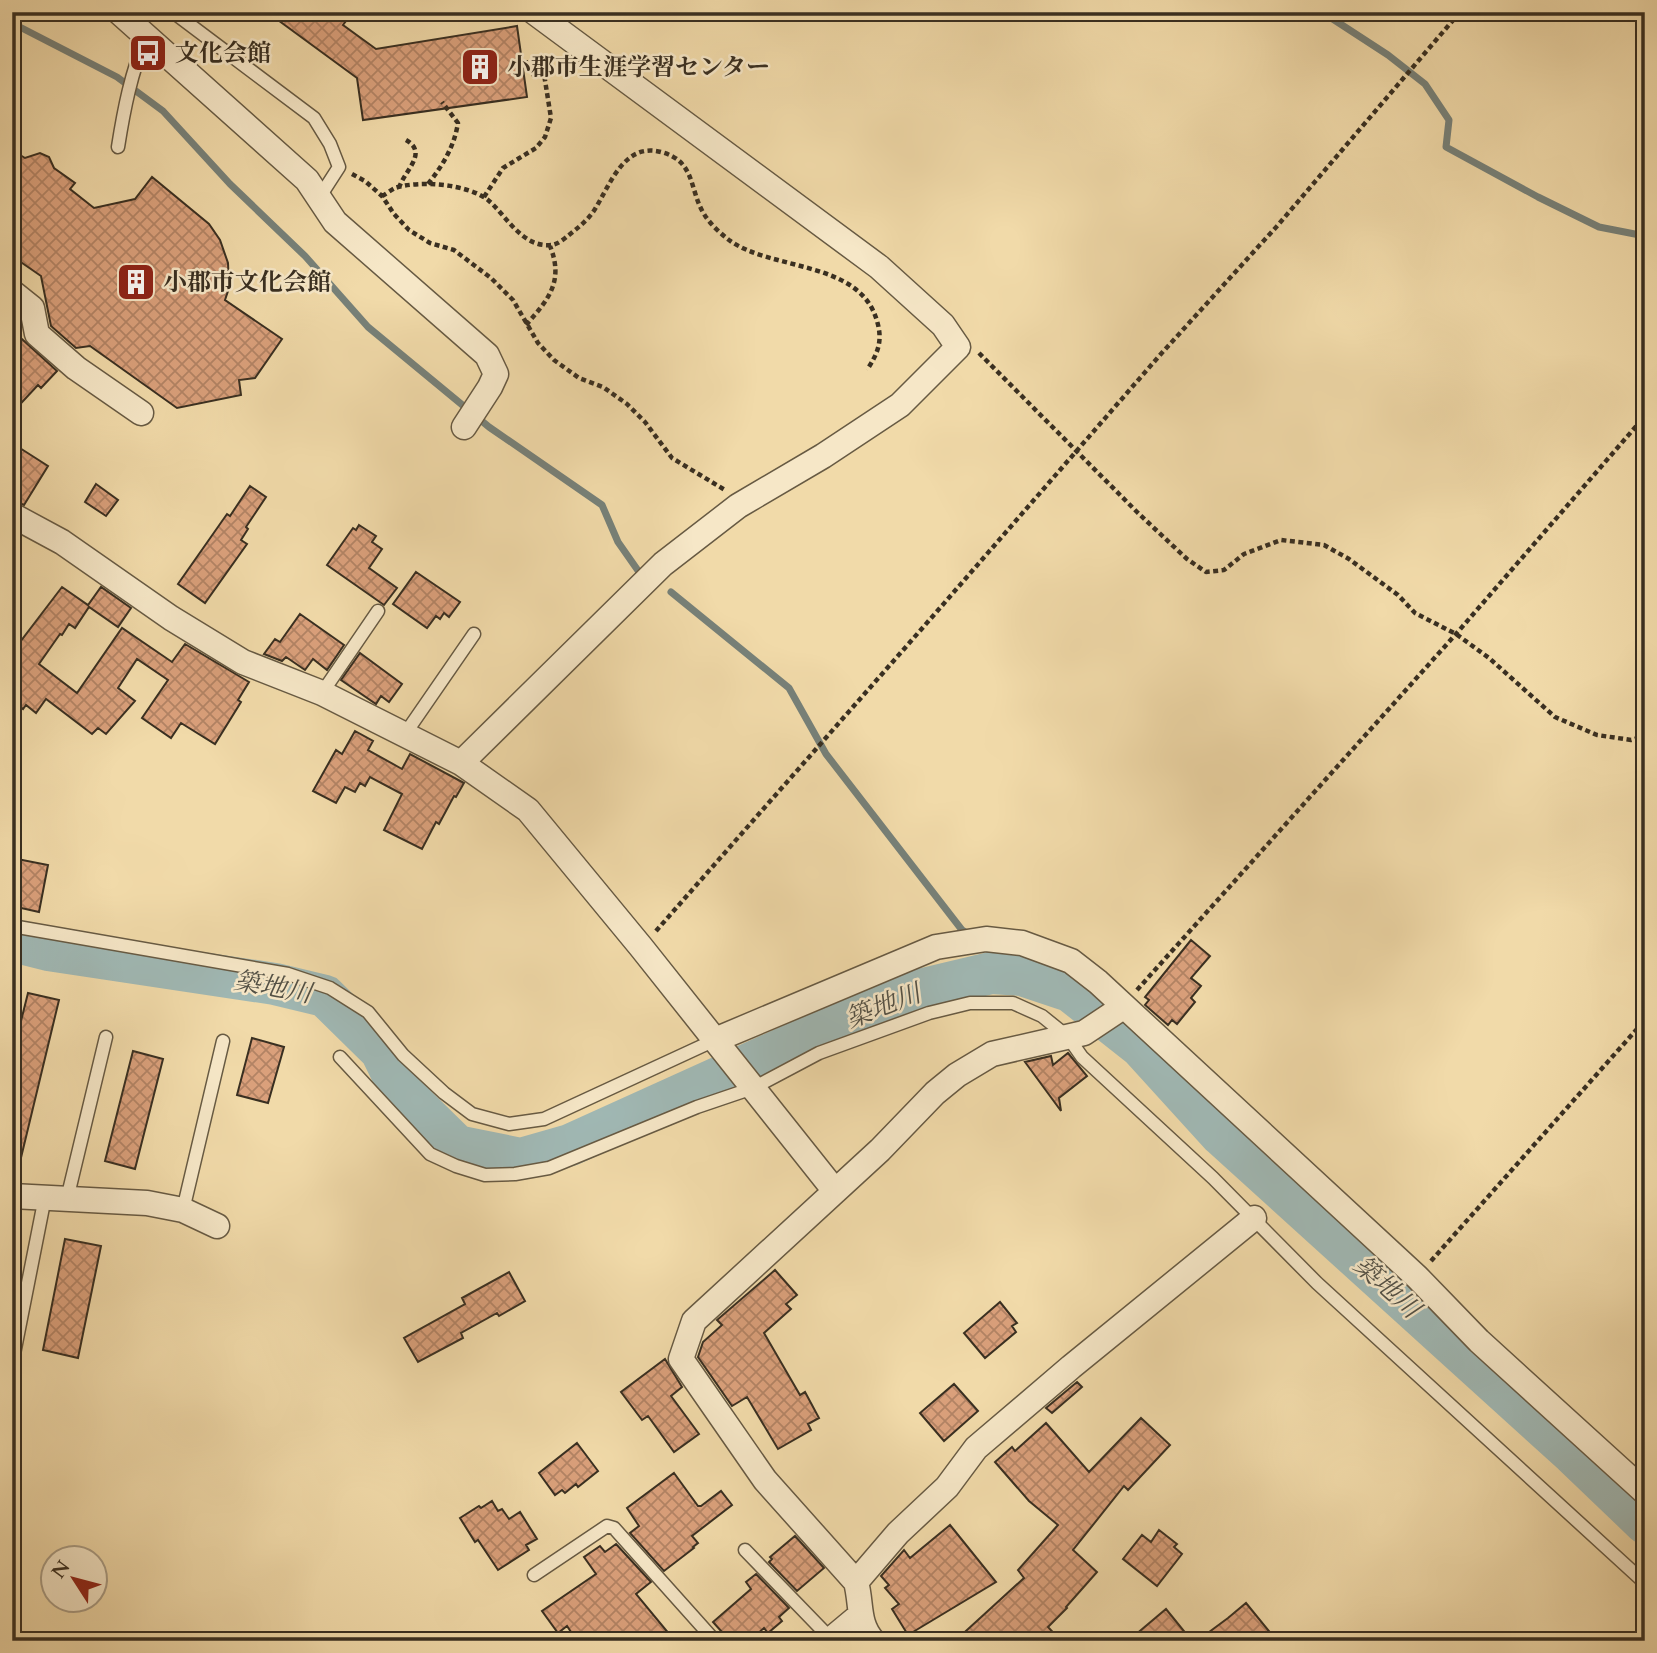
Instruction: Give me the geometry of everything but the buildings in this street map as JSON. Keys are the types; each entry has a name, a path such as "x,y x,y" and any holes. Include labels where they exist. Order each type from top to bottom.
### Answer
{"street":[{"path":"118,12 307,180 335,222 487,355 496,374 491,387 464,427"},
{"path":"461,763 663,564 738,506 823,456 900,405 958,347 943,325 879,267 534,12"},
{"path":"12,292 32,308 37,334 76,368 141,413"},
{"path":"12,515 62,542 171,618 243,662 322,692 461,763 528,810 835,1191"},
{"path":"717,1043 936,947 986,939 1022,943 1070,961 1098,982 1120,1008 1417,1277 1479,1341 1645,1492"},
{"path":"873,1641 859,1616 860,1597 856,1583 765,1480 681,1359 694,1321 835,1191 935,1093 957,1076 992,1054 1076,1035 1120,1008"},
{"path":"12,1196 148,1203 183,1210 217,1226"},
{"path":"856,1583 898,1533 947,1487 976,1448 1254,1218"},
{"path":"830,1640 859,1616"}],"lane":[{"path":"173,12 314,118 330,144 339,167 319,198"},
{"path":"118,148 125,103 146,37"},
{"path":"322,692 378,611"},
{"path":"405,734 474,634"},
{"path":"12,926 288,974 330,988 368,1013 403,1055 444,1093 472,1114 509,1124 544,1119 717,1043"},
{"path":"340,1057 430,1154 485,1175 515,1174 549,1168 752,1086 818,1053 929,1013 970,1003 1013,1003 1076,1035 1082,1057 1254,1218 1317,1283 1645,1583"},
{"path":"12,1364 56,1198 106,1037"},
{"path":"183,1210 223,1041"},
{"path":"534,1575 607,1526 614,1528 715,1641"},
{"path":"745,1550 830,1640"}],"path":[{"path":"641,947 1278,225 1460,12"},
{"path":"484,197 503,168 536,148 545,136 551,118 544,74 534,76 530,62 522,63"},
{"path":"427,185 444,163 455,139 458,123 442,102"},
{"path":"399,188 402,178 414,162 417,151 413,144 406,140"},
{"path":"382,197 399,188 449,185 484,197 516,230 530,240 550,245 563,240 584,224 618,167 641,151 659,151 676,157 689,172 703,212 720,234 742,250 821,272 841,280 860,293 875,313 881,333 878,353 867,370"},
{"path":"339,167 365,181 409,230 430,243 454,250 491,278 513,300 538,343 554,360 579,378 603,387 627,404 645,422 672,458 719,486 730,494 738,506"},
{"path":"526,325 546,302 556,280 556,261 550,245"},
{"path":"958,347 977,351 1075,452 1187,559 1206,572 1224,570 1244,554 1281,540 1324,545 1349,559 1398,595 1415,613 1456,634 1489,658 1555,717 1597,735 1632,740 1645,736"},
{"path":"1120,1008 1456,634 1645,416"},
{"path":"1417,1277 1645,1020"}],"waterway":[{"path":"1322,12 1388,55 1425,84 1449,120 1446,147 1599,227 1645,236"},
{"path":"12,23 117,77 163,111 230,184 305,256 368,327 489,427 602,505 618,542 639,572"},
{"path":"671,592 789,688 826,754 962,930 968,934"},
{"name":"築地川","path":"12,941 48,950 275,984 325,996 381,1051 400,1090 457,1146 521,1159 570,1145 903,994 991,973 1022,975 1070,991 1141,1047 1221,1135 1573,1454 1645,1523"},
{"path":"986,948 1022,975"}],"place":[{"name":"文化会館","path":"148,53"},
{"name":"小郡市生涯学習センター","path":"480,67"},
{"name":"小郡市文化会館","path":"136,282"}]}
